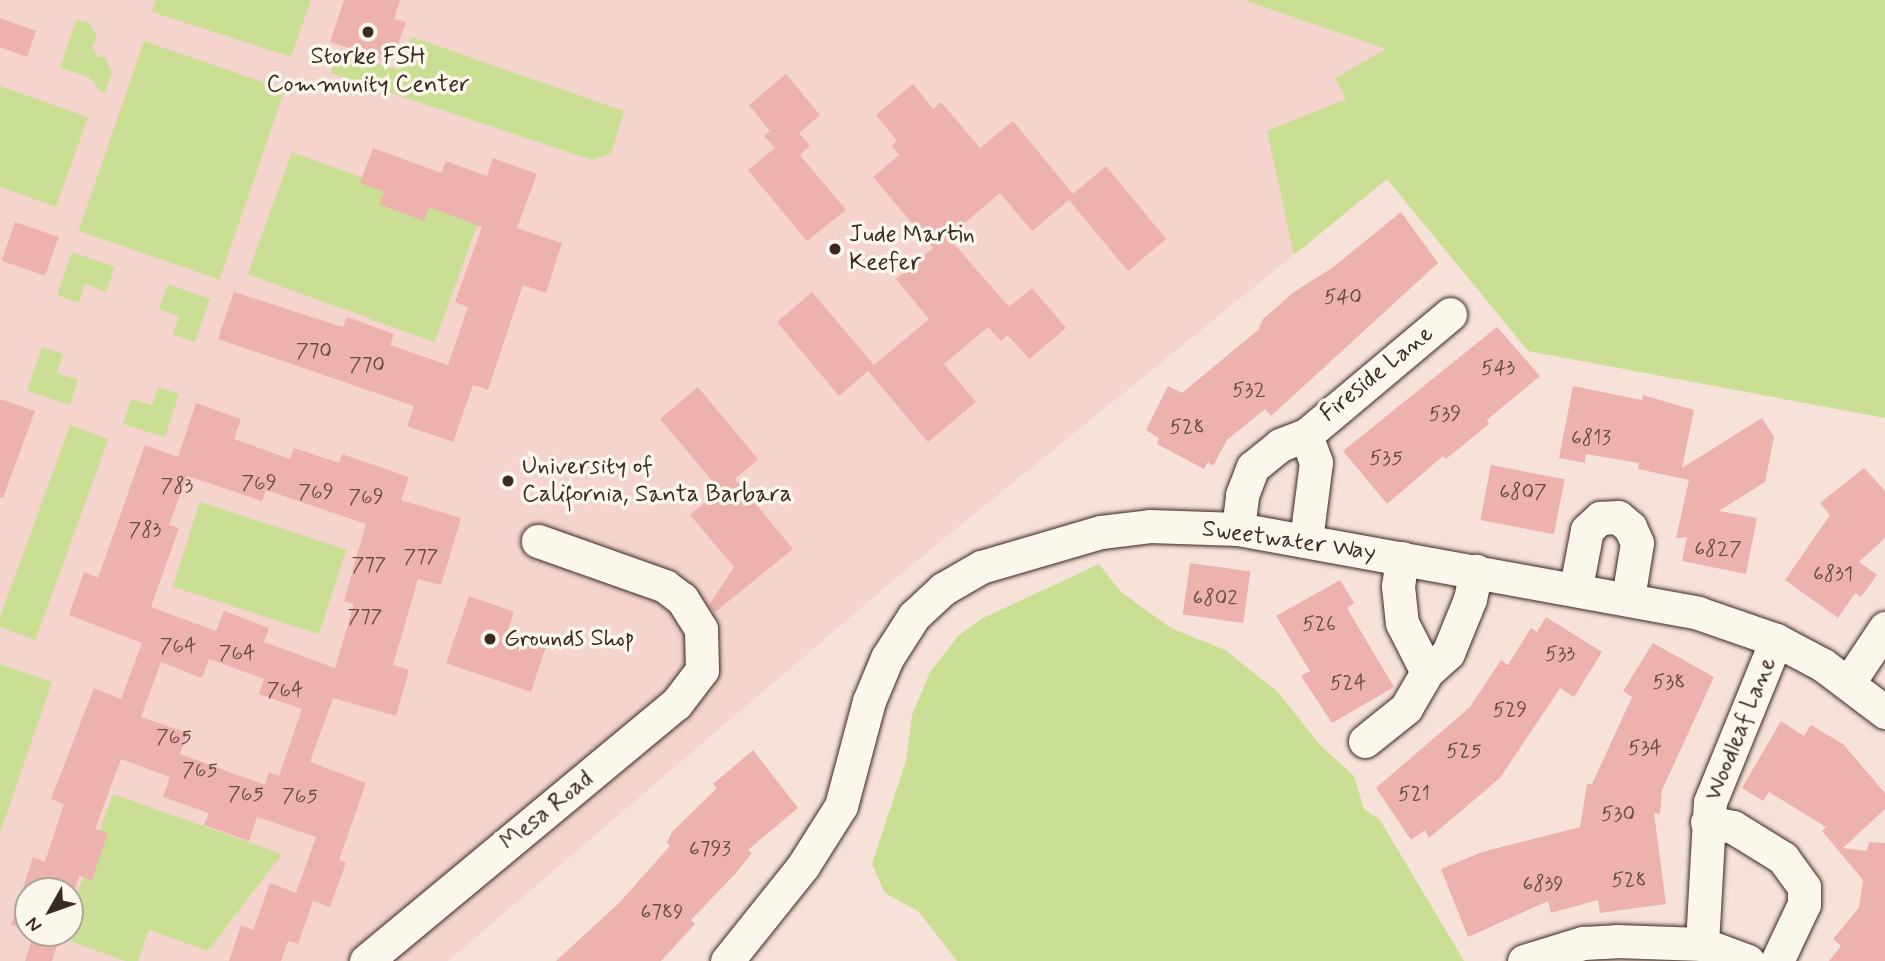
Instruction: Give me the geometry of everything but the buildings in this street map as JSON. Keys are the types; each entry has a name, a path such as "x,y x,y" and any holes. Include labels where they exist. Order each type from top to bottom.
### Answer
{"street":[{"name":"Fireside Lane","path":"1238,529 1242,495 1253,467 1280,445 1306,435 1450,314"},
{"name":"Fireside Lane","path":"1306,435 1316,462 1306,540"},
{"path":"1576,587 1587,530 1600,518 1618,517 1630,527 1637,543 1628,597"},
{"name":"Sweetwater Way","path":"727,961 779,898 829,826 845,793 869,701 887,658 929,600 981,567 1101,532 1150,526 1238,529 1576,587 1698,613 1776,640 1849,682 1885,712"},
{"name":"Mesa Road","path":"366,961 687,695 702,670 704,647 693,613 665,586 538,541"},
{"path":"1402,558 1398,586 1402,623 1427,672"},
{"path":"1365,741 1411,702 1427,672 1448,653 1467,608 1476,571"},
{"path":"1849,682 1885,628"},
{"name":"Woodleaf Lane","path":"1702,944 1707,822 1719,775 1776,640"},
{"path":"1707,822 1732,827 1783,859 1804,887 1804,904 1777,961"},
{"path":"1524,961 1583,943 1702,944 1748,961"}],"shaded area":[{"name":"University of California, Santa Barbara","path":"0,0 1573,0 1387,179 903,572 448,961 0,961"}],"green space":[{"path":"156,0 311,0 291,57 152,12"},
{"path":"1244,0 1885,0 1885,418 1528,351 1387,179 1294,255 1267,131 1346,99 1335,78 1386,49"},
{"path":"76,20 90,23 97,37 92,46 98,57 105,57 112,73 104,95 89,77 60,68"},
{"path":"412,37 624,111 611,154 592,160 331,73 335,51 398,70"},
{"path":"144,41 285,90 219,280 79,231"},
{"path":"0,86 88,117 56,207 0,187"},
{"path":"292,152 479,220 435,342 248,274"},
{"path":"72,252 115,267 106,292 85,284 79,303 57,295"},
{"path":"168,284 210,299 195,342 173,335 179,316 159,309"},
{"path":"42,347 63,354 57,373 78,380 70,405 27,391"},
{"path":"158,387 179,394 165,437 123,424 131,399 152,405"},
{"path":"70,425 109,439 35,640 0,627 0,617"},
{"path":"200,502 346,550 319,634 172,587"},
{"path":"1099,564 1121,592 1171,628 1225,650 1278,692 1320,745 1354,776 1364,809 1380,820 1464,961 957,961 919,912 885,893 872,864 906,761 912,715 930,672 958,636 981,619"},
{"path":"0,664 52,682 0,833"},
{"path":"113,794 282,854 208,951 149,930 138,961 125,961 84,946 83,877"}],"place":[{"name":"Storke FSH Community Center","path":"368,32"},
{"name":"Jude Martin Keefer","path":"835,249"},
{"name":"University of California, Santa Barbara","path":"508,481"},
{"name":"Grounds Shop","path":"490,639"}]}
